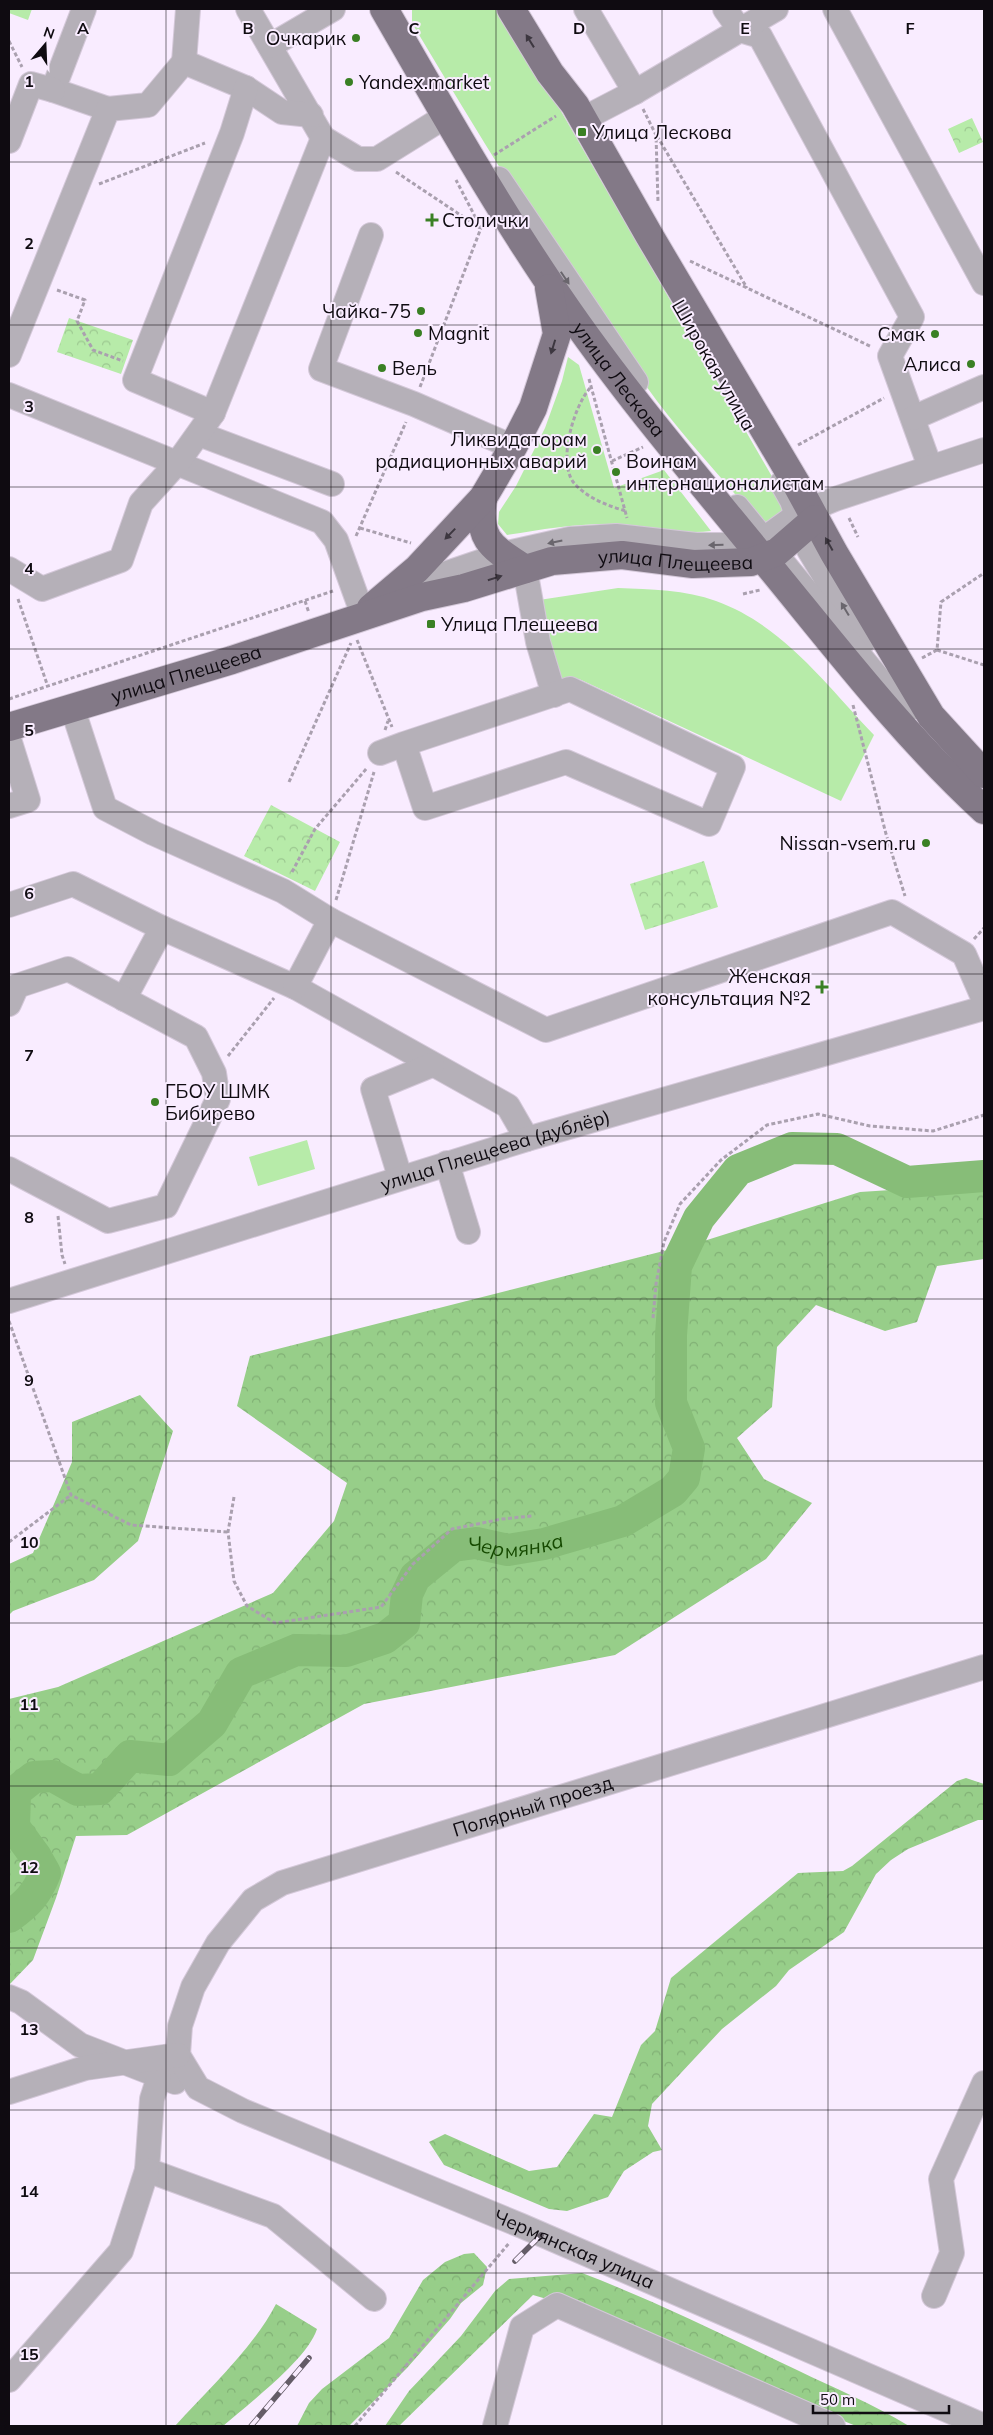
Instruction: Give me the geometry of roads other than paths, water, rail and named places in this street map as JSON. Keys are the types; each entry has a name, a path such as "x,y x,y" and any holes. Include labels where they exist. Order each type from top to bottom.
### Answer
{"main road":[{"name":"улица Лескова","path":"384,9 446,116 548,282 607,364 902,713"},
{"path":"401,37 405,9"},
{"path":"511,9 550,73 575,105 572,116 806,518 912,668 932,716 984,774"},
{"name":"улица Плещеева","path":"359,625 390,592 417,569 483,498 513,447 533,408 557,334 548,282"},
{"name":"улица Плещеева","path":"483,498 480,515 483,533 489,543 514,562"},
{"name":"улица Плещеева","path":"9,727 58,702 232,660 359,625 422,597 464,588 514,562 622,555 693,564 751,562 764,548 806,518"},
{"name":"Широкая улица","path":"902,713 950,779 984,810"}],"street":[{"path":"9,141 42,87 84,9"},
{"path":"42,87 108,109 148,105 184,62 188,9"},
{"path":"248,9 323,138 358,159 376,159 446,116"},
{"path":"270,46 333,9"},
{"path":"586,9 635,92"},
{"path":"725,9 740,30 760,36 912,317 890,356 930,467"},
{"path":"572,116 635,92 776,9"},
{"path":"835,9 984,283"},
{"name":"улица Лескова","path":"401,37 429,60 514,203 648,400 764,548"},
{"path":"184,62 246,88 282,112 311,115"},
{"name":"Широкая улица","path":"550,73 556,96 792,500 806,518 809,550 868,648 902,713 984,793"},
{"path":"213,413 135,380 232,133 246,88"},
{"path":"9,355 108,109"},
{"path":"12,579 42,589 121,560 141,503 178,462 200,434 213,413 323,138"},
{"path":"371,235 320,369 414,404 513,447"},
{"path":"913,418 984,387"},
{"path":"9,395 322,522 336,540 352,584 359,625"},
{"path":"200,434 332,484"},
{"path":"806,518 835,498 984,450"},
{"path":"390,592 514,562 554,695"},
{"path":"380,753 404,744 570,690 733,767 709,824 566,762 425,808 404,744"},
{"path":"58,702 106,808 154,833 283,891 330,920 546,1030 892,912 964,954 984,1000"},
{"path":"9,739 28,800 9,806"},
{"path":"9,905 73,884 162,928 295,987 508,1106 527,1139"},
{"path":"295,987 330,920"},
{"path":"124,999 162,928"},
{"path":"9,1004 17,986 68,970 196,1037 214,1073 218,1098 166,1206 108,1221 9,1169"},
{"name":"улица Плещеева (дублёр)","path":"9,1301 527,1139 984,1008"},
{"path":"400,1178 373,1089 432,1065"},
{"path":"448,1163 468,1232"},
{"name":"Полярный проезд","path":"178,2055 180,2026 193,1987 218,1943 253,1900 282,1883 984,1667"},
{"name":"Чермянская улица","path":"9,1997 21,2002 80,2045 160,2077 198,2088 243,2111 522,2226 984,2426"},
{"path":"9,2092 85,2068 178,2055 198,2088"},
{"path":"9,2380 120,2251 147,2170 152,2099 160,2077"},
{"path":"934,2296 952,2253 941,2178 984,2083"},
{"path":"147,2170 273,2216 374,2299"},
{"path":"494,2426 522,2327 557,2305 833,2426"}],"waterway":[{"name":"Чермянка","path":"9,1917 31,1898 39,1887 45,1873 14,1827 15,1792 34,1777 53,1776 78,1790 100,1789 130,1756 169,1760 212,1723 241,1673 296,1650 346,1651 385,1638 404,1623 407,1594 415,1577 453,1546 476,1543 508,1550 544,1544 623,1521 673,1491 684,1478 689,1448 671,1403 671,1335 676,1266 699,1218 738,1170 792,1148 837,1149 907,1182 984,1176"}],"railway":[{"path":"515,2261 541,2235"},
{"path":"251,2426 309,2358"}],"place":[{"name":"Очкарик","path":"356,38"},
{"name":"Yandex.market","path":"349,82"},
{"name":"Улица Лескова","path":"582,132"},
{"name":"Столички","path":"432,220"},
{"name":"Чайка-75","path":"421,311"},
{"name":"Magnit","path":"418,333"},
{"name":"Смак","path":"935,334"},
{"name":"Алиса","path":"971,364"},
{"name":"Вель","path":"382,368"},
{"name":"Ликвидаторам радиационных аварий","path":"597,450"},
{"name":"Воинам интернационалистам","path":"616,472"},
{"name":"Улица Плещеева","path":"431,624"},
{"name":"Nissan-vsem.ru","path":"926,843"},
{"name":"Женская консультация №2","path":"822,987"},
{"name":"ГБОУ ШМК Бибирево","path":"155,1102"}]}
